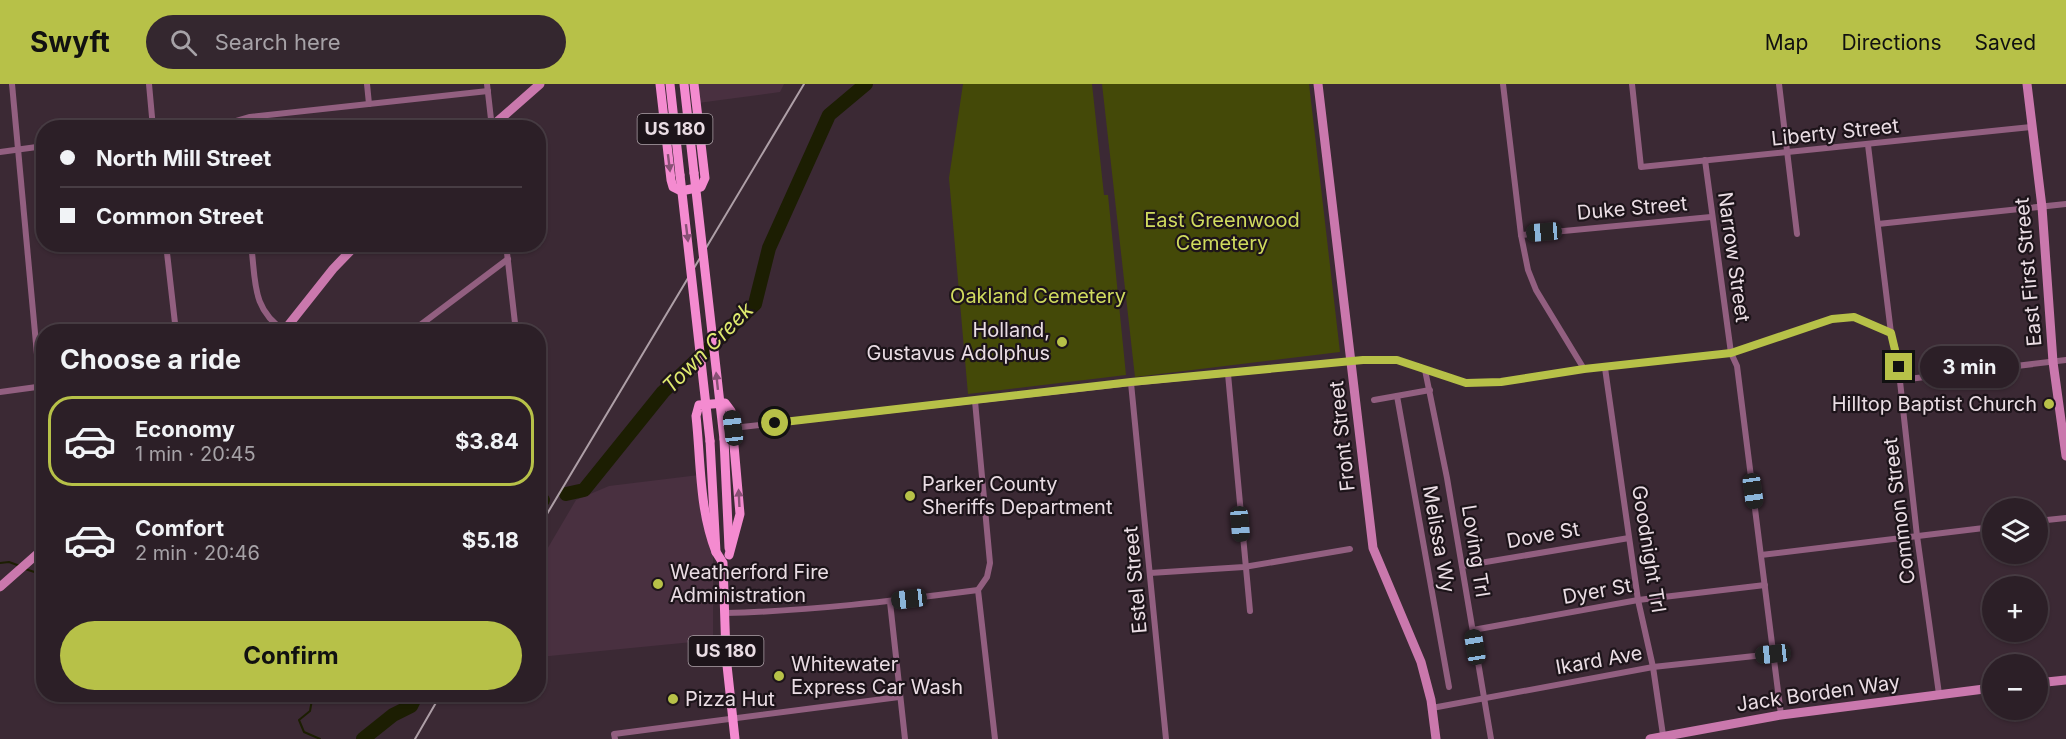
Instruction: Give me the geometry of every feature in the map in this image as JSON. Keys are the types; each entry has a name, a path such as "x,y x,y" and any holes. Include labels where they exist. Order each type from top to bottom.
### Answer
{"main road":[{"path":"660,84 671,180 673,187 681,191 701,188 705,178 694,84"},
{"name":"US 180","path":"670,84 710,441 716,552 723,563 724,613 735,739"},
{"name":"US 180","path":"684,84 724,440 729,555"},
{"path":"716,552 706,527 703,508 696,416 699,405 725,403 731,411 740,514 729,555 723,563"}],"street":[{"path":"12,84 36,328"},
{"path":"148,84 152,120"},
{"path":"367,84 369,104"},
{"path":"499,120 540,84"},
{"name":"Front Street","path":"1318,84 1373,548 1421,662 1432,708 1436,739"},
{"path":"1503,84 1521,235 1528,270 1536,290 1584,369"},
{"name":"Liberty Street","path":"1632,84 1641,166 1788,154 2031,127"},
{"path":"1779,84 1797,234"},
{"name":"East First Street","path":"2027,84 2042,207 2054,362 2066,456"},
{"path":"244,120 250,117 369,104 487,87 490,120"},
{"name":"Common Street","path":"1868,145 1891,333 1898,354 1917,536 1939,694"},
{"path":"0,152 36,147"},
{"name":"Narrow Street","path":"1704,160 1731,353 1737,366 1781,715"},
{"path":"1878,224 2066,204"},
{"name":"Duke Street","path":"1521,235 1711,218"},
{"path":"167,252 175,324"},
{"path":"252,252 259,304 266,317 276,324"},
{"path":"290,324 333,269 349,252"},
{"path":"507,252 515,324"},
{"path":"422,324 508,259"},
{"path":"733,428 1131,382 1352,361 1397,360 1466,383 1501,382 1584,369 1731,353 1832,319 1854,317 1891,333"},
{"path":"1900,380 2066,360"},
{"name":"Goodnight Trl","path":"1605,368 1638,600 1653,667 1663,735"},
{"name":"Loving Trl","path":"1425,370 1462,566 1491,739"},
{"path":"1228,374 1244,567 1250,611"},
{"name":"Estel Street","path":"1131,382 1166,739"},
{"path":"0,392 36,388"},
{"path":"1374,400 1430,390"},
{"name":"Melissa Wy","path":"1397,396 1449,687"},
{"path":"975,401 990,563 987,577 978,590 995,739"},
{"path":"2048,520 2066,518"},
{"path":"1761,555 1982,528"},
{"name":"Dove St","path":"1462,566 1629,538"},
{"path":"1150,573 1244,567 1350,549"},
{"path":"0,587 36,555"},
{"name":"Dyer St","path":"1473,630 1638,600 1765,585"},
{"path":"724,613 784,611 890,602 978,590"},
{"path":"890,602 905,739"},
{"name":"Ikard Ave","path":"1432,708 1653,667 1773,654"},
{"path":"2048,682 2066,680"},
{"name":"Jack Borden Way","path":"1650,739 1781,715 1982,689"},
{"path":"615,737 899,697"}],"shaded area":[{"path":"696,84 784,84 780,92 698,103"},
{"path":"699,475 713,551 713,640 546,656 546,551 576,500 609,486"}],"green space":[{"name":"Oakland Cemetery","path":"963,84 1092,84 1104,195 1108,195 1126,375 968,394 949,178"},
{"name":"East Greenwood Cemetery","path":"1102,84 1309,84 1340,352 1135,377"}],"waterway":[{"name":"Town Creek","path":"566,494 584,490 663,392 755,304 769,248 829,115 866,84"},
{"path":"0,563 9,562 20,566"},
{"path":"25,569 36,572"},
{"path":"312,702 310,711 299,720 304,732 320,739"},
{"name":"Town Creek","path":"363,739 393,715 411,706 413,702"}],"railway":[{"path":"546,516 804,84"},
{"path":"415,739 436,702"}],"place":[{"name":"Holland, Gustavus Adolphus","path":"1062,342"},
{"name":"Hilltop Baptist Church","path":"2049,404"},
{"name":"Parker County Sheriffs Department","path":"910,496"},
{"name":"Weatherford Fire Administration","path":"658,584"},
{"name":"Whitewater Express Car Wash","path":"779,676"},
{"name":"Pizza Hut","path":"673,699"}],"route":[{"path":"775,423 1131,382 1380,359 1397,360 1466,383 1501,382 1584,369 1731,353 1832,319 1854,317 1891,333 1898,354 1899,367"}]}
